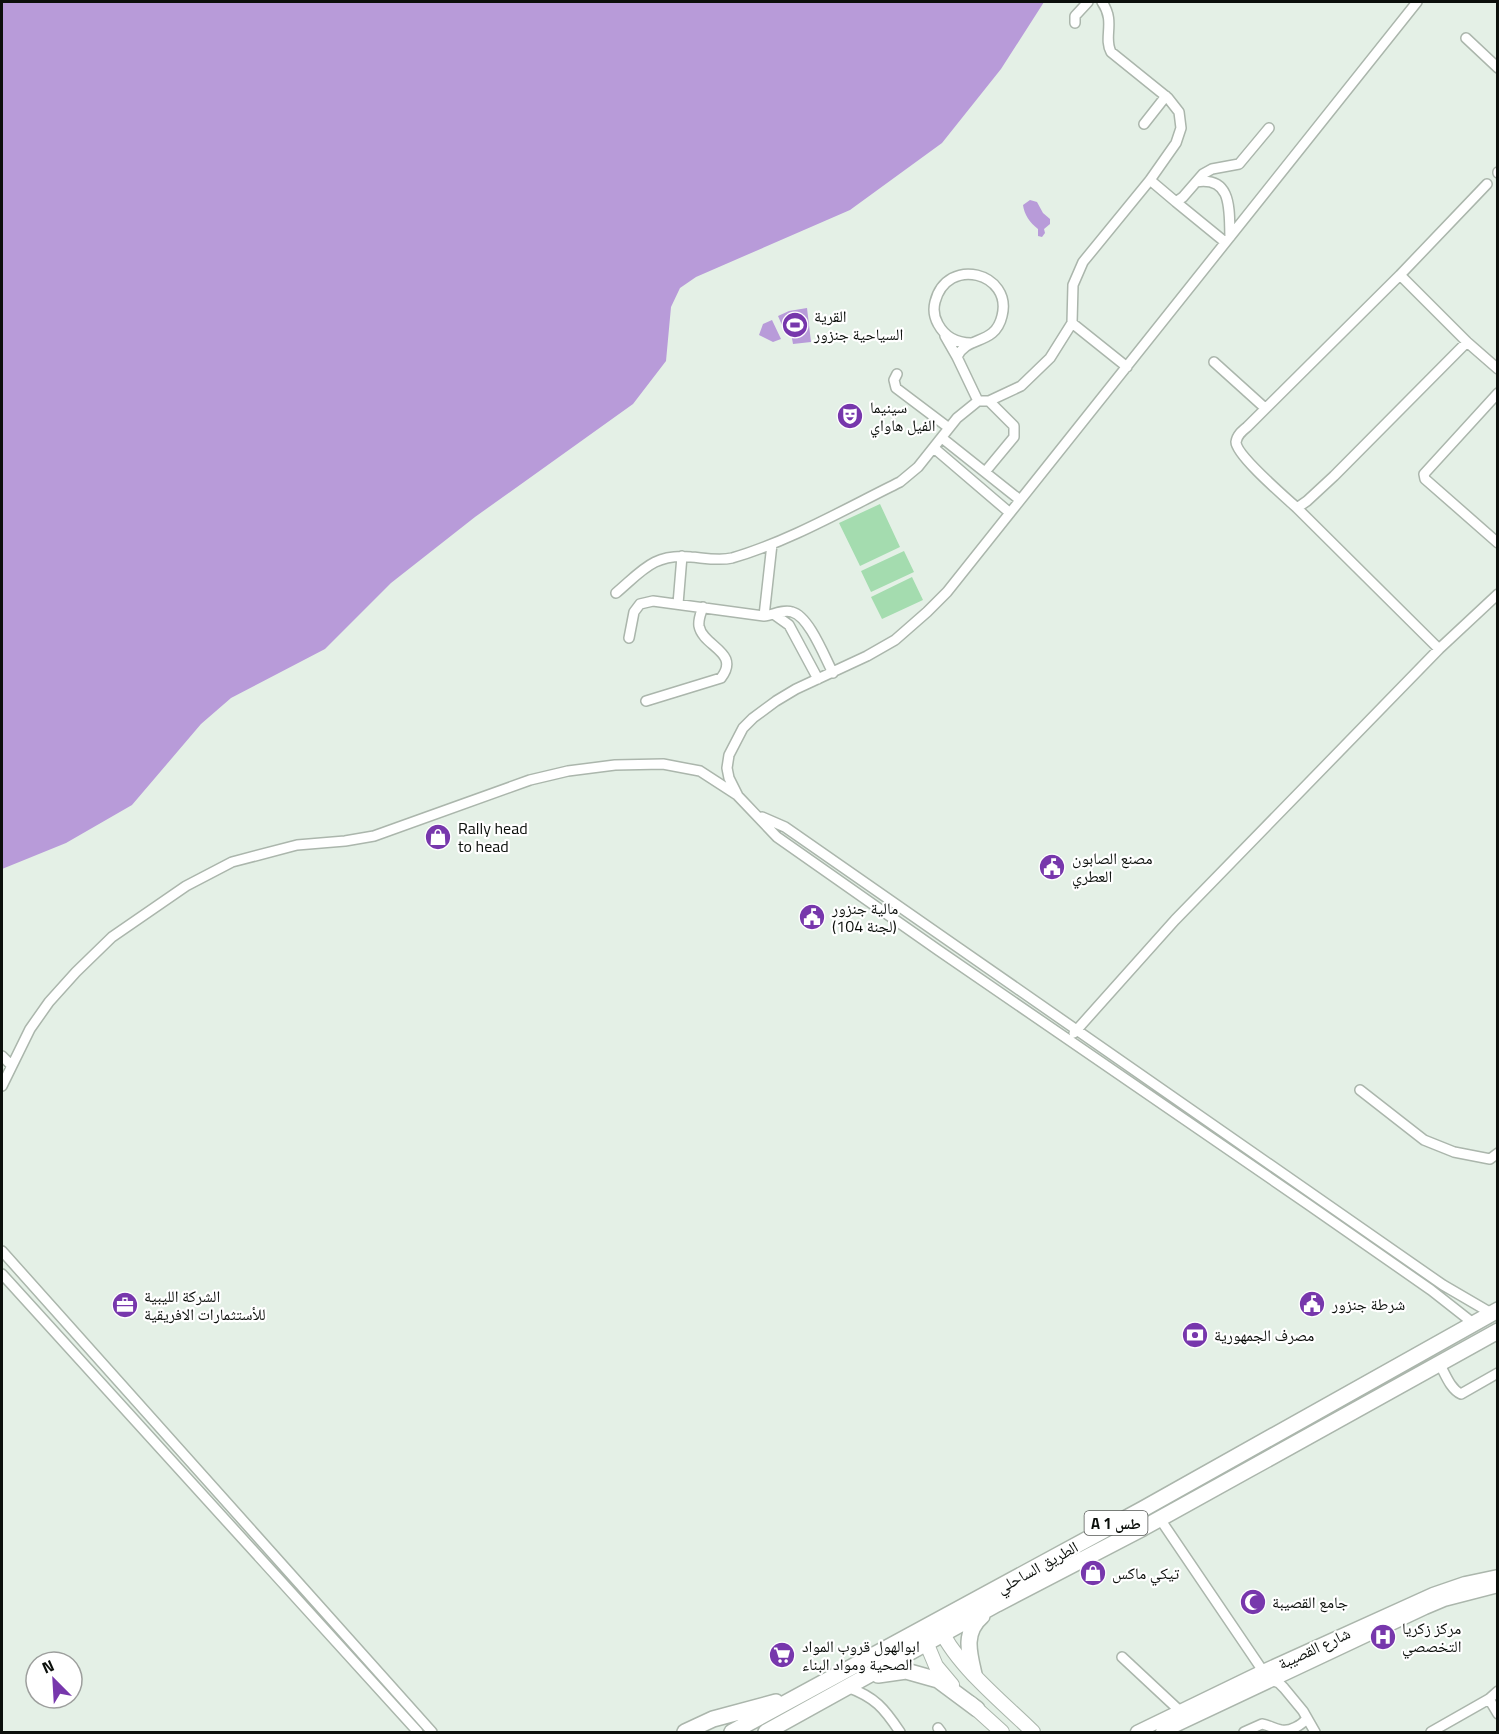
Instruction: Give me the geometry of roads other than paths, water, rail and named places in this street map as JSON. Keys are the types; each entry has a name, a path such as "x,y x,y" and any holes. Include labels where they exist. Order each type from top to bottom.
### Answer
{"highway":[{"name":"الطريق الساحلي","path":"732,1732 940,1628 1153,1503 1494,1311"},
{"name":"الطريق الساحلي","path":"940,1628 997,1604 1160,1519 1497,1331"},
{"path":"974,1674 968,1643 970,1634 979,1619 997,1604"},
{"name":"الطريق الساحلي","path":"766,1732 852,1684 923,1637"},
{"path":"852,1684 883,1673 906,1671 938,1680 977,1709"},
{"path":"686,1732 714,1719 805,1694"}],"main road":[{"path":"940,1628 974,1674 1034,1732"},
{"path":"923,1637 942,1675 1002,1732"}],"street":[{"path":"1075,23 1075,16 1088,2"},
{"path":"616,593 653,562 670,556 717,560 731,558 772,544 900,482 918,467 957,418 978,401 989,401 1021,386 1050,358 1072,323 1073,285 1083,262 1150,180 1176,143 1181,129 1179,112 1166,96 1111,52 1108,47 1110,25 1108,13 1102,2"},
{"path":"738,796 727,768 729,754 743,728 776,701 796,689 833,673 886,645 914,623 946,592 1417,2"},
{"path":"1466,38 1497,68"},
{"path":"1144,124 1166,96"},
{"path":"1176,202 1203,174 1212,169 1239,164 1269,128"},
{"path":"1150,180 1227,239"},
{"path":"1196,182 1215,183 1225,192 1229,212 1227,239"},
{"path":"1439,649 1272,486 1240,453 1236,444 1238,436 1400,275 1486,183"},
{"path":"942,332 964,343 983,340 993,333 1002,316 1003,305 1000,293 993,284 976,275 966,274 954,277 944,283 937,293 933,307 935,319 942,332 957,357 978,401"},
{"path":"1400,275 1497,369"},
{"path":"1072,323 1127,367"},
{"path":"1297,508 1334,476 1467,342"},
{"path":"957,357 961,350 971,343"},
{"path":"1214,362 1265,408"},
{"path":"897,374 894,380 896,388 949,429"},
{"path":"1497,393 1424,474 1425,479 1497,543"},
{"path":"985,472 1014,437 1015,432 1014,426 989,401"},
{"path":"942,438 1020,500"},
{"path":"934,448 1010,513"},
{"path":"764,616 772,544"},
{"path":"678,604 682,556"},
{"path":"1069,1040 1175,920 1439,649 1497,594"},
{"path":"629,638 634,612 640,604 653,601 764,616 784,611 792,612 799,615 811,631 833,673"},
{"path":"646,701 721,678 725,672 727,664 724,657 702,632 699,624 699,616 704,607"},
{"path":"775,615 789,625 818,679"},
{"path":"2,1086 30,1029 76,972 112,937 186,886 232,862 297,845 374,836 530,780 568,771 615,765 663,764 700,771 738,796 777,837 1431,1290 1473,1323"},
{"path":"757,814 785,827 1443,1284 1494,1311"},
{"path":"825,870 831,859"},
{"path":"995,989 1002,979"},
{"path":"2,1056 11,1065"},
{"path":"1360,1090 1424,1140 1454,1152 1490,1159 1497,1153"},
{"path":"2,1251 215,1490 418,1732"},
{"path":"2,1274 206,1498 432,1732"},
{"path":"54,1333 66,1322"},
{"path":"1439,1363 1456,1392 1461,1394 1497,1373"},
{"path":"206,1498 215,1490"},
{"path":"1160,1519 1267,1676 1280,1683 1315,1732"},
{"name":"شارع القصيبة","path":"1137,1732 1267,1676 1433,1594 1465,1583 1497,1576"},
{"path":"1162,1732 1267,1676 1444,1600 1497,1586"},
{"path":"1122,1657 1181,1712"},
{"path":"852,1684 880,1705 900,1732"},
{"path":"1431,1732 1497,1691"},
{"path":"1489,1698 1497,1714"},
{"path":"1244,1732 1262,1724 1283,1731 1288,1730 1301,1724 1307,1718"}],"place":[{"name":"القرية السياحية جنزور","path":"795,325"},
{"name":"سينيما الفيل هاواي","path":"850,416"},
{"name":"Rally head to head","path":"438,837"},
{"name":"مصنع الصابون العطري","path":"1052,867"},
{"name":"مالية جنزور (لجنة 104)","path":"812,917"},
{"name":"شرطة جنزور","path":"1312,1304"},
{"name":"الشركة الليبية للأستثمارات الافريقية","path":"125,1305"},
{"name":"مصرف الجمهورية","path":"1195,1335"},
{"name":"تيكي ماكس","path":"1093,1573"},
{"name":"جامع القصيبة","path":"1253,1602"},
{"name":"مركز زكريا التخصصي","path":"1383,1637"},
{"name":"ابوالهول قروب المواد الصحية ومواد البناء","path":"782,1655"}]}
